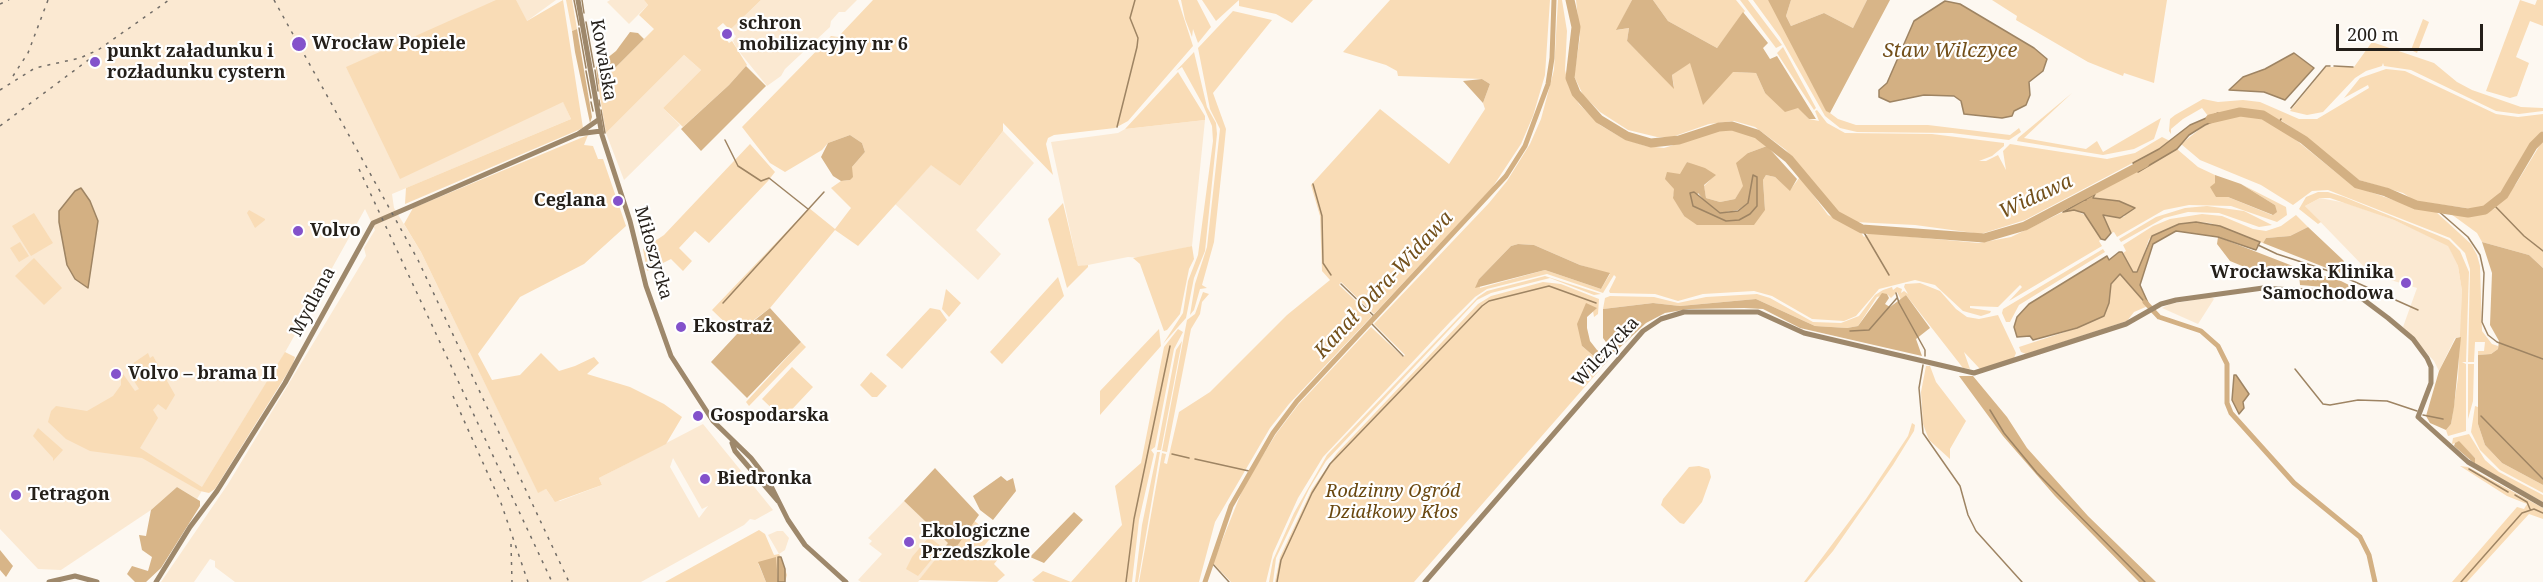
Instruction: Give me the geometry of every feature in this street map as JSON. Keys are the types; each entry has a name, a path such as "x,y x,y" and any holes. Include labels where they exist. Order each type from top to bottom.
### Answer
{"street":[{"name":"Kowalska","path":"578,0 599,126"},
{"name":"Mydlana","path":"156,582 190,526 218,492 285,383 373,223 599,126"},
{"name":"Mydlana","path":"578,134 599,126"},
{"name":"Miłoszycka","path":"599,126 630,221 646,286 667,348 706,411 731,441 741,447 762,471 805,545 846,582"},
{"name":"Wilczycka","path":"1425,582 1643,331 1661,319 1684,312 1758,312 1804,333 1960,371 1984,371 2126,324 2155,307 2176,300 2263,288 2325,291 2361,297 2413,339 2427,358 2431,367 2431,384 2418,417 2468,462 2543,505"},
{"path":"49,582 75,576 97,582"}],"shaded area":[{"path":"0,0 556,0 527,21 571,119 392,194 394,208 421,252 538,492 546,489 553,499 560,501 602,485 599,478 703,424 773,510 755,520 750,519 744,525 641,582 235,582 215,567 215,561 210,559 194,582 161,582 228,484 366,256 364,248 375,230 365,209 283,356 197,499 177,487 151,510 61,570 38,569 0,529","holes":["673,458 702,509 708,506 699,518 670,467"]},
{"path":"610,0 644,0 648,5 629,24 607,2"},
{"path":"761,0 857,0 845,12 839,12 831,21 830,27 785,69 781,76 767,86 737,49 733,41 736,36 730,30"},
{"path":"1632,0 1653,0 1668,21 1717,48 1743,12 1768,43 1763,48 1770,59 1777,56 1816,119 1809,119 1798,108 1785,112 1765,93 1756,73 1733,72 1703,105 1690,63 1672,75 1674,89 1627,41 1629,28 1616,30"},
{"path":"1768,0 1791,0 1786,16 1791,26 1824,13 1853,28 1867,0 1890,0 1830,113 1826,111"},
{"path":"577,29 592,117 590,123 572,31"},
{"path":"630,32 638,33 644,39 598,85 596,67 616,51"},
{"path":"684,55 701,70 663,108 680,125 624,180 606,133"},
{"path":"746,66 766,86 701,151 681,129 729,85"},
{"path":"1482,79 1490,84 1483,103 1463,81"},
{"path":"1205,120 1192,246 1143,258 1128,257 1078,267 1051,142 1118,133 1125,129"},
{"path":"1003,131 1034,163 976,230 1001,254 978,280 895,204 931,164 960,186"},
{"path":"850,135 862,143 865,152 852,167 853,177 850,180 841,181 833,176 821,157 828,143"},
{"path":"1767,146 1797,179 1790,191 1775,177 1766,175 1763,180 1765,210 1754,225 1697,225 1684,216 1673,198 1674,189 1665,179 1667,172 1680,174 1687,162 1705,168 1716,175 1704,185 1706,198 1720,202 1735,199 1743,186 1736,163 1748,153","holes":["1757,177 1757,206 1739,220 1726,221 1693,206 1698,193 1708,205 1720,213 1738,210 1748,203"]},
{"path":"2215,175 2241,184 2275,205 2277,212 2273,215 2228,197 2216,197 2210,187 2215,183"},
{"path":"2320,198 2346,203 2394,220 2448,245 2458,266 2462,291 2461,337 2455,338 2439,371 2434,361 2403,327 2417,288 2384,278 2366,269 2305,206"},
{"path":"2308,227 2343,260 2357,280 2263,243 2266,238 2290,236"},
{"path":"2218,237 2298,268 2341,281 2359,290 2300,285 2299,274 2247,268 2230,261 2217,244"},
{"path":"2482,242 2529,255 2543,268 2543,485 2502,463 2485,445 2478,424 2478,355 2491,354 2498,349 2499,341 2490,325 2492,273"},
{"path":"1534,245 1580,265 1610,273 1601,289 1545,270 1475,288 1479,279 1511,246"},
{"path":"1882,293 1887,294 1889,298 1885,304 1890,307 1906,295 1930,328 1916,339 1922,356 1800,328 1763,309 1689,309 1665,313 1646,323 1614,353 1603,338 1603,309 1653,303 1680,306 1756,299 1815,326 1847,328 1858,326"},
{"path":"2211,297 2214,299 2198,324 2162,308 2170,304"},
{"path":"1586,303 1597,308 1587,317 1587,328 1590,341 1597,350 1610,358 1604,365 1582,346 1577,324"},
{"path":"770,308 801,342 747,398 711,362 737,334"},
{"path":"2461,337 2454,407 2451,424 2446,430 2430,423 2426,416 2439,371 2456,338"},
{"path":"1959,376 1973,376 2007,417 2027,448 2088,516 2156,582 2139,582 2055,496 2003,436"},
{"path":"2459,441 2475,458 2475,464 2454,446"},
{"path":"935,468 979,515 950,556 942,551 948,543 904,501"},
{"path":"1001,476 1007,481 1013,478 1016,491 993,520 980,510 973,496"},
{"path":"177,487 200,501 200,506 161,568 146,582 135,582 127,574 132,566 148,571 152,557 142,550 139,535 146,536 151,510"},
{"name":"Ekologiczne Przedszkole","path":"904,501 949,543 918,582 861,582 858,580 882,554 869,544 872,541 868,538"},
{"path":"1074,512 1083,520 1044,563 1030,557"},
{"path":"783,531 789,538 785,550 779,554 768,535"},
{"path":"0,550 13,566 6,577 0,570"},
{"path":"776,557 778,582 766,582 758,562"}],"green space":[{"path":"496,0 516,0 527,21 563,0 583,128 405,204 406,188 571,119 563,102 400,179 346,67"},
{"path":"566,0 572,0 577,29 572,31"},
{"path":"644,0 761,0 730,30 723,23 717,28 729,43 732,41 747,65 729,85 683,127 663,108 701,70 684,55 606,133 598,85 654,29 639,15 648,5"},
{"path":"873,0 1178,0 1193,46 1128,121 1115,128 1054,135 1048,138 1046,144 1053,175 1003,123 1003,131 960,186 931,165 858,246 835,230 770,308 736,333 712,310 809,208 835,229 851,208 831,188 841,181 850,180 852,167 865,152 862,143 850,135 828,143 822,150 785,172 770,163 742,127 831,36 838,37"},
{"path":"1181,0 1197,0 1211,27 1198,43 1193,29 1192,37"},
{"path":"1202,0 1239,0 1216,21"},
{"path":"1239,0 1313,0 1292,23 1276,14 1239,6"},
{"path":"1390,0 1550,0 1545,75 1533,116 1521,144 1492,188 1374,314 1341,282 1339,285 1372,316 1289,404 1270,428 1215,522 1199,582 1139,582 1162,453 1166,454 1164,463 1167,464 1179,412 1210,392 1287,315 1330,280 1322,271 1320,216 1311,185 1380,109 1449,164 1485,109 1483,103 1490,84 1482,79 1398,76 1397,71 1386,65 1343,52"},
{"path":"1558,0 1562,0 1567,31 1565,70 1569,87 1579,104 1600,125 1624,139 1646,146 1664,148 1725,129 1744,132 1762,139 1767,146 1748,153 1743,187 1735,199 1720,202 1706,198 1704,186 1715,175 1687,162 1673,196 1684,216 1765,210 1763,180 1766,175 1775,177 1790,190 1800,177 1828,215 1860,231 1864,237 1869,233 1979,243 2011,237 2063,212 2074,210 2089,217 2101,239 2099,241 2102,246 2009,301 2022,287 2020,285 1998,307 1970,306 1970,308 1991,311 1981,316 1963,311 1935,285 1915,280 1879,289 1856,316 1844,321 1812,319 1772,296 1754,291 1703,294 1678,301 1655,294 1610,293 1616,277 1614,275 1603,293 1547,274 1487,289 1475,297 1451,321 1323,457 1298,498 1273,553 1266,582 1231,582 1213,563 1244,486 1276,434 1298,405 1371,327 1403,357 1405,355 1374,324 1489,203 1507,181 1530,144 1541,119 1554,70","holes":["1534,245 1580,265 1610,274 1601,289 1545,270 1480,288 1479,279 1511,246"]},
{"path":"1576,0 1632,0 1617,30 1629,28 1627,41 1674,87 1672,75 1690,62 1733,72 1756,73 1765,93 1798,107 1809,119 1819,121 1815,111 1817,110 1827,123 1845,133 1932,134 2004,143 2004,146 1992,156 1979,161 1986,161 1998,155 2006,170 2003,151 2010,144 2107,159 2135,153 2162,137 2170,141 2025,220 1981,234 1915,225 1854,222 1835,211 1786,150 1755,127 1734,121 1709,124 1672,137 1657,137 1628,130 1600,112 1583,95 1574,76 1580,37"},
{"path":"1653,0 1736,0 1745,11 1717,48 1668,21"},
{"path":"1740,0 1748,0 1782,45 1776,48"},
{"path":"1753,0 1768,0 1772,4 1826,110 1838,119 1856,125 1928,125 2010,135 2019,128 2021,132 2009,140 1952,133 1857,132 1840,128 1825,116 1780,37"},
{"path":"1791,0 1867,0 1853,28 1824,13 1791,26 1786,16"},
{"path":"1992,0 2167,0 2154,83 2124,73 2123,76 2088,62 2016,20 2017,16"},
{"path":"2520,0 2535,5 2537,0 2543,0 2543,26 2530,21 2516,57 2529,63 2517,96 2510,98 2486,91"},
{"path":"1233,11 1272,20 1213,93 1226,129 1224,149 1214,242 1202,285 1207,288 1200,289 1194,310 1190,315 1195,284 1207,247 1220,129 1210,109 1198,48"},
{"path":"2423,19 2429,22 2417,53 2411,50"},
{"path":"2372,42 2434,63 2457,82 2472,90 2521,107 2543,108 2543,111 2519,114 2496,111 2411,70 2384,66 2383,63 2382,66 2366,71 2355,78 2323,112 2307,115 2290,111 2326,67 2354,67"},
{"path":"1783,47 1816,108 1814,110 1777,53"},
{"path":"1194,52 1207,107 1216,123 1217,134 1205,251 1194,278 1186,318 1163,344 1183,313 1188,281 1198,255 1213,141 1212,126 1203,105 1182,67 1176,71"},
{"path":"2386,69 2405,71 2496,114 2518,117 2543,114 2543,131 2529,146 2509,181 2496,198 2483,207 2473,209 2415,201 2403,193 2359,180 2303,135 2282,121 2258,111 2243,109 2208,116 2202,108 2171,129 2171,134 2169,131 2170,119 2203,99 2218,102 2243,100 2260,102 2299,119 2317,119 2369,88 2368,85 2344,98 2360,78"},
{"path":"1178,72 1205,116 1205,120 1125,129"},
{"path":"2072,93 2024,138 2086,149 2097,141 2103,152 2161,118 2154,139 2134,149 2103,155 2017,141"},
{"path":"2240,115 2262,119 2291,136 2353,186 2408,205 2435,211 2471,244 2477,255 2480,266 2482,331 2492,344 2498,346 2498,349 2491,354 2478,355 2478,351 2484,351 2485,342 2475,342 2474,362 2468,362 2470,269 2465,253 2450,238 2328,190 2312,191 2293,205 2261,185 2200,160 2181,144 2205,125 2221,118"},
{"path":"588,135 584,145 593,146 598,159 603,159 626,226 584,264 520,297 478,354 492,380 520,375 541,353 559,371 594,357 599,363 587,374 630,387 664,404 682,417 666,444 599,478 602,485 555,502 546,489 538,493 421,252 404,224 413,208"},
{"path":"2543,140 2543,268 2529,255 2482,242 2477,233 2451,214 2474,216 2494,209 2516,184"},
{"path":"750,144 775,172 768,181 709,243 695,231 679,248 692,261 683,271 671,259 647,271 643,249 664,235"},
{"path":"2177,149 2198,167 2215,175 2216,197 2228,197 2272,215 2275,205 2241,184 2286,207 2287,215 2277,222 2231,206 2189,205 2164,210 2117,237 2114,232 2111,233 2103,215 2124,217 2129,207 2118,201 2093,198 2095,194"},
{"path":"2318,192 2328,192 2344,197 2437,235 2449,240 2460,251 2469,272 2466,362 2462,362 2466,364 2466,431 2448,436 2446,430 2451,424 2458,378 2462,291 2458,266 2448,246 2394,220 2330,198 2320,198 2305,206 2321,222 2318,224 2299,209 2306,197"},
{"path":"1063,203 1078,266 1088,265 1067,288 1048,219"},
{"path":"2207,206 2244,211 2272,225 2259,227 2219,213 2188,212 2164,218 2121,242 2119,239 2156,217 2185,208"},
{"path":"249,210 265,219 255,228 247,213"},
{"path":"34,213 53,243 31,256 12,226"},
{"path":"2202,214 2222,216 2253,229 2266,231 2281,226 2296,215 2308,227 2290,236 2266,238 2263,243 2210,223 2196,222 2171,227 2149,239 2139,270 2133,272 2123,253 2126,251 2123,245 2153,226 2170,219"},
{"path":"20,242 29,256 19,262 10,248"},
{"path":"1192,246 1194,259 1189,269 1180,314 1164,331 1140,264 1133,258"},
{"path":"2103,249 2105,252 2019,305 2010,322 2006,322 2002,313 2003,309"},
{"path":"34,258 62,288 44,305 15,276"},
{"path":"2120,274 2148,306 2134,312 2127,321 2026,354 2021,352 2019,347 2077,328 2109,303 2111,284"},
{"path":"1545,276 1601,294 1594,295 1550,278 1491,293 1477,300 1326,461 1309,489 1276,558 1273,582 1269,582 1273,560 1294,513 1327,455 1478,297 1487,291"},
{"path":"1058,277 1064,296 1002,364 990,352"},
{"name":"Rodzinny Ogród Działkowy Kłos","path":"1543,282 1561,284 1599,299 1598,314 1594,317 1593,311 1596,308 1586,304 1582,346 1604,365 1414,582 1275,582 1280,557 1312,489 1337,453 1478,304 1491,296"},
{"path":"1920,283 1940,291 1956,309 1967,317 1979,319 1998,315 2016,353 2014,358 1980,369 1964,352 1970,369 1963,368 1906,295 1901,300 1897,292 1891,298 1887,294 1877,297 1858,326 1847,328 1815,326 1756,299 1680,306 1653,303 1603,309 1605,298 1610,296 1654,297 1678,303 1706,297 1757,294 1770,298 1813,322 1841,323 1859,316 1875,295 1883,290 1892,287 1893,290 1897,287 1902,289 1901,293 1904,291 1908,294 1904,287 1905,284"},
{"path":"946,289 961,303 949,317 942,309"},
{"path":"1203,292 1209,294 1202,302 1200,314 1191,329 1167,452 1162,451 1187,320 1195,314"},
{"path":"930,308 940,310 947,320 902,369 886,355"},
{"path":"1159,329 1161,346 1100,415 1100,391"},
{"path":"1178,329 1183,332 1174,349 1155,447 1151,450 1154,454 1139,520 1132,582 1071,582 1122,525 1115,486 1141,463 1164,347"},
{"path":"1182,341 1161,450 1157,450 1176,350"},
{"path":"801,342 806,347 749,406 746,402"},
{"path":"285,352 295,357 293,364 215,489 209,493 200,491 142,458 90,451 66,439 48,422 51,411 56,406 87,411 113,396 121,385 121,371 135,391 139,389 126,368 148,353 150,358 153,356 175,395 166,410 158,404 153,410 158,418 140,448 202,487"},
{"path":"2468,364 2474,364 2473,401 2468,419"},
{"path":"1926,366 1930,366 1936,382 1966,421 1950,449 1950,459 1929,440 1923,424 1921,392"},
{"path":"792,367 813,387 783,419 762,399"},
{"path":"871,372 887,386 877,397 872,397 860,385"},
{"path":"2475,406 2478,407 2478,424 2485,445 2502,463 2543,485 2543,493 2500,470 2480,450 2471,432"},
{"path":"1912,423 1915,425 1914,431 1893,465 1833,551 1807,582 1804,582 1866,499 1908,436"},
{"path":"38,428 63,450 53,461 53,458 33,436"},
{"path":"2469,434 2485,460 2499,472 2543,495 2543,502 2475,464 2475,458 2459,442 2452,444 2453,438"},
{"path":"1157,452 1160,452 1138,582 1135,582 1142,525"},
{"path":"1699,466 1709,469 1711,477 1702,502 1684,524 1680,523 1661,505 1663,499 1689,467"},
{"path":"2460,466 2468,467 2543,508 2543,519 2529,514 2467,582 2452,582 2517,507 2524,509 2527,504 2507,496"},
{"path":"973,520 993,535 984,546 999,558 994,564 1005,575 997,582 919,580 942,551 950,556"},
{"path":"759,530 765,534 774,555 779,554 781,557 787,575 785,582 774,582 758,563 766,582 665,582"},
{"path":"929,537 942,547 918,576 906,569 912,557"},
{"path":"1043,571 1071,582 1035,582 1032,580"}],"water":[{"name":"Staw Wilczyce","path":"1945,1 1960,4 2034,48 2047,59 2043,71 2029,82 2030,95 2026,105 2014,111 2012,116 2002,118 1964,114 1961,101 1954,96 1924,95 1890,102 1879,97 1879,90 1887,83 1914,21"},
{"path":"2294,53 2314,68 2285,100 2264,92 2229,90 2243,77 2265,69"},
{"path":"2218,113 2221,118 2189,135 2177,149 2138,172 2133,163 2159,149 2190,125"},
{"path":"1753,175 1757,177 1757,206 1750,214 1739,220 1726,221 1693,206 1690,193 1694,192 1720,213 1738,211 1748,203"},
{"path":"81,188 90,201 98,221 88,288 75,279 67,265 59,222 59,211 75,191"},
{"path":"2095,194 2093,198 2119,201 2135,208 2120,218 2103,215 2111,233 2105,240 2101,239 2084,213 2074,210 2063,212"},
{"path":"2196,222 2220,226 2260,242 2256,250 2218,237 2176,231 2153,244 2140,285 2148,306 2120,274 2111,284 2109,303 2104,316 2077,328 2033,340 2030,336 2017,337 2014,327 2017,317 2029,304 2107,256 2109,260 2119,252 2122,252 2133,272 2137,272 2152,236 2179,224"},
{"path":"2234,375 2249,394 2239,414 2232,400"},
{"path":"778,557 781,557 785,569 785,582 778,582"}],"waterway":[{"path":"574,0 579,25"},
{"path":"582,0 584,13"},
{"path":"1117,127 1137,47 1138,38 1130,18 1135,0"},
{"name":"Kanał Odra-Widawa","path":"1205,582 1231,506 1273,433 1297,401 1506,176 1525,146 1548,84 1552,58 1554,0"},
{"name":"Widawa","path":"1570,0 1576,27 1570,78 1576,93 1599,119 1627,136 1651,143 1679,140 1719,127 1732,126 1757,134 1789,159 1836,215 1862,229 1984,238 2025,226 2145,163"},
{"path":"586,22 594,67"},
{"path":"579,28 586,68"},
{"path":"2291,108 2326,66 2330,66"},
{"path":"2334,66 2353,67"},
{"path":"595,70 598,91"},
{"path":"586,71 591,98"},
{"path":"599,100 600,106"},
{"path":"591,102 593,111"},
{"path":"601,110 605,133"},
{"name":"Widawa","path":"2210,119 2240,112 2263,115 2304,140 2357,184 2386,192 2416,205 2468,213 2485,210 2504,195 2533,146 2543,136"},
{"name":"Widawa","path":"2278,124 2281,119"},
{"path":"725,140 738,166 761,181 769,178 808,209"},
{"path":"1313,184 1322,216 1323,263 1331,275"},
{"path":"723,303 824,192"},
{"name":"Widawa","path":"2079,199 2086,200"},
{"path":"2493,204 2524,236 2543,251"},
{"path":"2436,209 2468,237 2480,255 2484,273 2482,322 2488,335 2497,342 2543,359"},
{"path":"1862,229 1889,275"},
{"path":"2258,245 2277,254 2335,273 2418,310"},
{"path":"1341,284 1376,318"},
{"path":"1277,582 1281,560 1312,493 1330,464 1482,306 1489,301 1549,286 1596,303"},
{"path":"1896,293 1899,303 1925,350 1925,356"},
{"path":"1850,331 1869,330 1897,298"},
{"path":"2145,302 2159,317 2201,331 2218,346 2227,364 2227,403 2231,413 2294,483 2360,537 2369,555 2375,582"},
{"path":"1371,323 1403,356"},
{"path":"1126,582 1134,519 1170,346"},
{"path":"1923,365 1919,388 1923,433 1960,486 1968,515 1976,531 2022,582"},
{"path":"2295,369 2323,404 2358,400 2387,401 2417,411"},
{"path":"1990,410 2004,433 2037,473 2145,582"},
{"path":"2423,415 2443,419"},
{"path":"2481,416 2543,479"},
{"path":"1172,454 1189,458"},
{"path":"1195,459 1249,471"},
{"path":"2469,469 2508,492"},
{"path":"2515,495 2527,502 2530,509"},
{"path":"2461,582 2522,513 2534,509 2543,513"},
{"path":"1211,562 1229,582"}],"railway":[{"path":"0,4 9,0"},
{"path":"13,76 28,53 48,0"},
{"path":"0,90 35,68 80,58 98,50 169,0"},
{"path":"274,0 418,260 569,582"},
{"path":"0,126 91,58"},
{"path":"359,169 552,582"},
{"path":"453,396 501,503 528,582"},
{"path":"511,544 512,582"}],"place":[{"name":"schron mobilizacyjny nr 6","path":"727,34"},
{"name":"Wrocław Popiele","path":"299,44"},
{"name":"punkt załadunku i rozładunku cystern","path":"95,62"},
{"name":"Ceglana","path":"618,201"},
{"name":"Volvo","path":"298,231"},
{"name":"Wrocławska Klinika Samochodowa","path":"2406,283"},
{"name":"Ekostraż","path":"681,327"},
{"name":"Volvo – brama II","path":"116,374"},
{"name":"Gospodarska","path":"698,416"},
{"name":"Biedronka","path":"705,479"},
{"name":"Tetragon","path":"16,495"},
{"name":"Ekologiczne Przedszkole","path":"909,542"}]}
